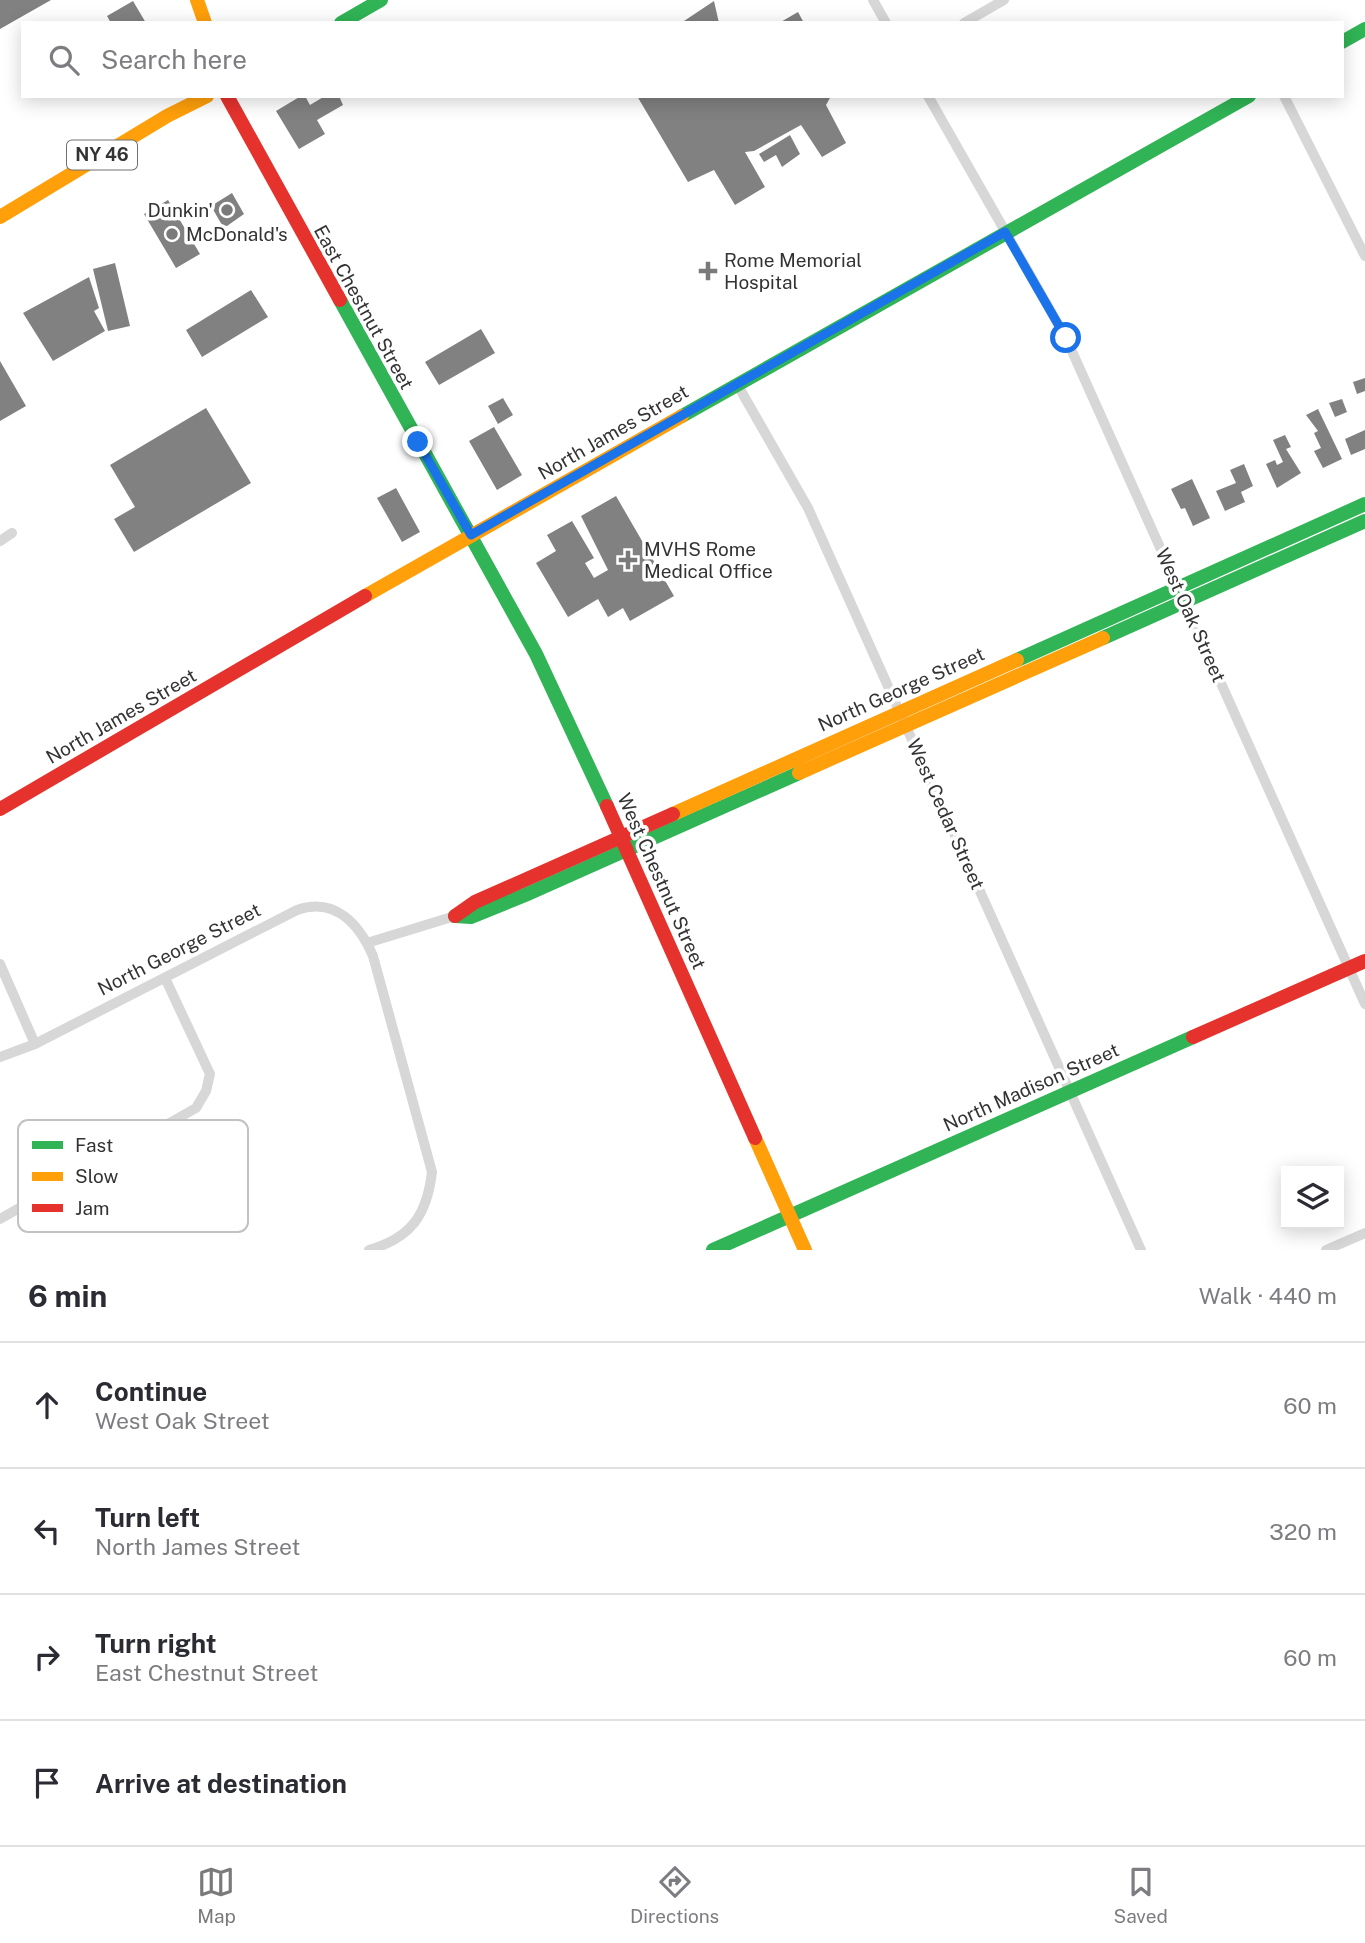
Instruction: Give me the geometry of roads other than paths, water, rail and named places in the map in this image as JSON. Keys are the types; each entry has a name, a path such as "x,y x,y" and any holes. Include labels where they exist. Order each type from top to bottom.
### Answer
{"street":[{"path":"197,0 204,21"},
{"path":"344,21 381,0"},
{"path":"873,0 885,21"},
{"path":"967,21 1004,0"},
{"path":"1344,41 1365,29"},
{"name":"NY 46","path":"0,217 167,116 203,98"},
{"name":"East Chestnut Street","path":"228,98 471,535"},
{"name":"West Oak Street","path":"929,98 1066,338 1365,1004"},
{"name":"North James Street","path":"0,809 471,535 1244,98"},
{"path":"1285,98 1365,256"},
{"name":"West Cedar Street","path":"737,384 803,498 1141,1250"},
{"name":"North George Street","path":"455,916 471,918 627,850 1179,586 1365,504"},
{"name":"North George Street","path":"367,943 455,916 475,902 620,835 1185,601 1365,521"},
{"path":"0,541 12,533"},
{"name":"West Chestnut Street","path":"471,535 536,654 627,850 805,1250"},
{"name":"North George Street","path":"0,1057 35,1044 306,907 325,906 346,916 367,943 432,1171 430,1194 421,1213 404,1236 369,1250"},
{"name":"North Madison Street","path":"713,1250 1365,961"},
{"path":"0,964 35,1044"},
{"path":"165,978 210,1074 206,1091 196,1108 175,1120"},
{"path":"0,1219 18,1209"},
{"path":"1326,1250 1365,1233"}],"place":[{"name":"Dunkin'","path":"227,210"},
{"name":"McDonald's","path":"172,234"},
{"name":"Rome Memorial Hospital","path":"708,271"},
{"name":"MVHS Rome Medical Office","path":"628,560"}]}
